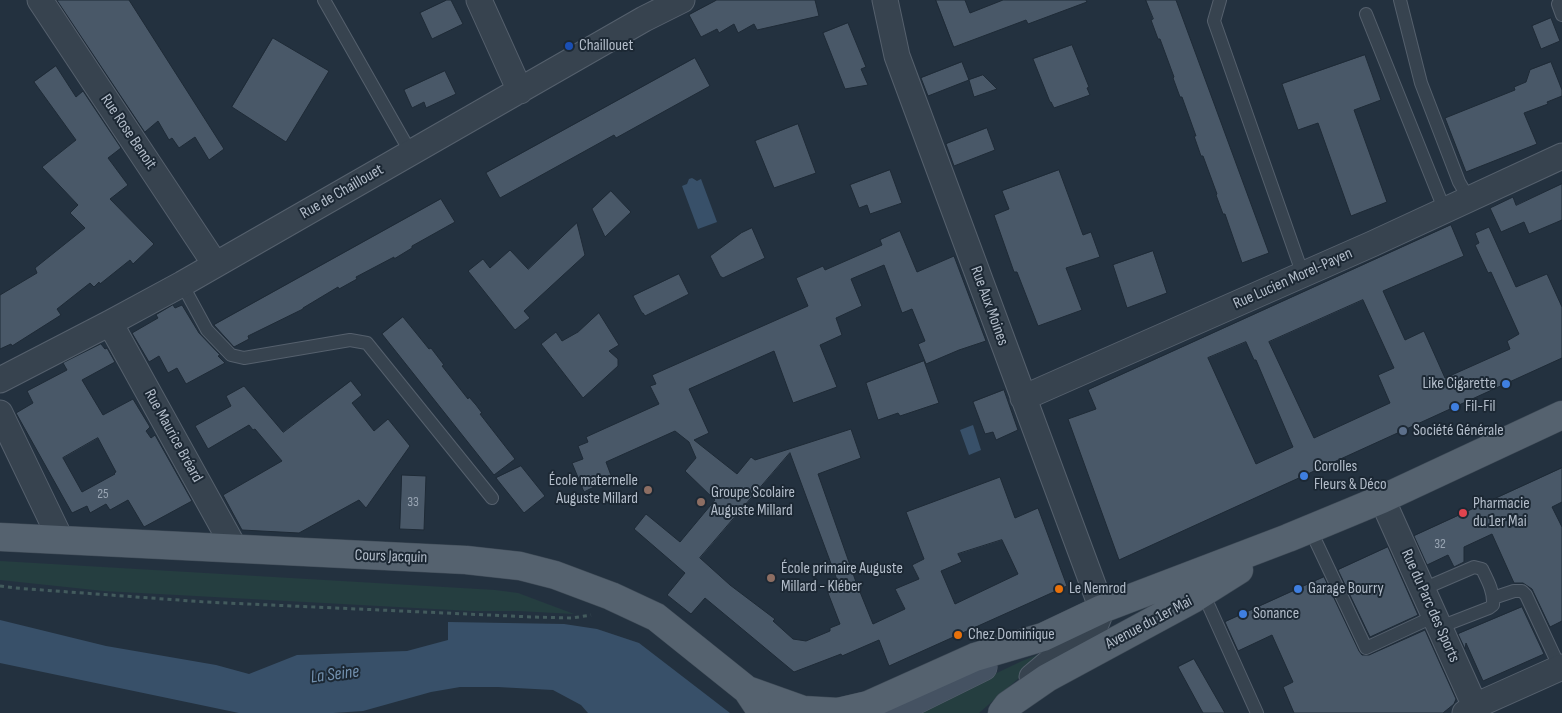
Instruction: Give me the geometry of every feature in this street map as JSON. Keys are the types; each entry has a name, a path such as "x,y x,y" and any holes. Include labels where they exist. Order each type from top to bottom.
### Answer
{"main road":[{"name":"Avenue du 1er Mai","path":"890,713 1102,610 1299,534 1382,499 1562,415"},
{"name":"Avenue du 1er Mai","path":"1005,709 1047,678 1203,593 1299,534"},
{"name":"Cours Jacquin","path":"0,537 466,560 520,566 612,596 656,616 747,690 762,713"},
{"name":"Avenue du 1er Mai","path":"804,712 838,712 868,705 975,657 1043,637"},
{"name":"Cours Jacquin","path":"747,690 804,712"}],"street":[{"name":"Rue Rose Benoit","path":"40,0 215,264"},
{"path":"479,0 520,91"},
{"name":"Rue de Chaillouet","path":"0,380 110,324 182,284 644,19 682,0"},
{"name":"Rue Aux Moines","path":"885,0 897,56 1102,610"},
{"name":"Rue Lucien Morel-Payen","path":"1023,398 1303,275 1562,156"},
{"name":"Rue Maurice Bréard","path":"110,324 235,549"},
{"path":"0,413 61,540"},
{"name":"Rue du Parc des Sports","path":"1382,499 1423,589 1473,711"},
{"name":"Avenue du 1er Mai","path":"1005,709 1026,682 1052,660 1084,641 1094,629 1102,610"},
{"path":"1473,711 1561,667"}],"lane":[{"path":"324,0 411,153"},
{"path":"1220,0 1214,21 1303,275"},
{"path":"1400,0 1420,83 1459,182 1469,199"},
{"path":"1366,14 1445,211"},
{"path":"182,284 207,330 231,355 244,358 350,340 367,343 492,498"},
{"path":"1299,534 1366,648 1437,622 1489,608 1493,605 1489,582 1482,569 1474,567 1423,589"},
{"path":"1493,598 1514,590 1522,591 1526,595 1561,667"},
{"path":"1203,593 1257,713"}],"path":[{"path":"0,586 205,602 284,606 532,617 572,618 592,615"}],"green space":[{"path":"0,561 495,590 518,593 574,614 471,611 104,591 0,580"},
{"path":"1060,646 1036,663 979,713 913,713 1022,661"}],"water":[{"path":"692,178 697,181 701,179 717,222 698,229 682,186 687,184 689,179"},
{"path":"973,425 981,450 969,455 960,430"},
{"name":"La Seine","path":"0,620 106,646 216,665 249,674 297,655 407,651 448,640 448,622 564,624 597,629 639,643 730,713 588,713 581,705 553,690 460,687 431,692 363,711 333,713 239,713 0,663"}],"building":[{"path":"57,0 129,0 224,149 209,160 195,137 179,148 172,138 169,140 158,121 145,132"},
{"path":"447,0 451,0 463,24 432,39 420,13"},
{"path":"717,0 815,0 819,16 757,30 754,24 738,33 734,24 719,33 717,29 701,37 689,15"},
{"path":"936,0 965,0 970,13 1003,0 1086,0 1087,2 1028,24 1026,20 954,47"},
{"path":"1146,0 1176,0 1269,253 1242,263 1203,156 1201,156 1182,97 1180,97 1160,39 1158,39 1151,20 1153,19"},
{"path":"1551,18 1560,41 1541,49 1532,26"},
{"path":"848,23 866,67 861,69 868,85 845,89 823,33"},
{"path":"273,38 329,71 286,142 232,107"},
{"path":"1072,45 1089,87 1087,88 1090,95 1054,108 1033,59"},
{"path":"1365,55 1381,100 1354,110 1387,202 1351,216 1318,123 1298,130 1282,84"},
{"path":"695,58 710,86 616,138 614,135 500,198 486,173"},
{"path":"962,62 969,80 928,96 921,78"},
{"path":"1551,62 1562,90 1562,96 1547,102 1548,104 1524,113 1537,144 1466,172 1445,118 1515,90 1514,87 1526,82 1530,70"},
{"path":"56,66 76,97 83,91 121,148 108,158 128,185 110,199 154,244 133,264 130,260 94,287 90,283 57,309 61,315 12,346 11,344 0,349 0,295 37,273 35,268 85,228 70,213 78,205 42,167 76,140 34,82"},
{"path":"445,71 456,94 426,108 424,102 412,108 404,90"},
{"path":"983,75 997,89 974,97 969,80"},
{"path":"798,124 816,173 774,188 755,141"},
{"path":"987,128 995,150 954,166 946,144"},
{"path":"890,170 902,203 870,214 867,205 859,208 850,185"},
{"path":"1059,170 1083,235 1091,232 1100,257 1066,268 1082,310 1038,326 1017,272 1014,272 994,215 1009,209 1002,191"},
{"path":"1562,184 1562,220 1529,234 1524,222 1501,232 1490,208 1513,197 1516,205"},
{"path":"611,191 631,212 605,237 592,209"},
{"path":"441,199 455,222 412,246 412,248 394,259 394,257 356,277 357,279 339,289 338,287 303,309 248,336 249,339 234,347 214,325"},
{"path":"577,223 585,255 524,311 530,318 515,330 468,271 483,259 490,268 510,250 528,269"},
{"path":"1451,225 1464,256 1383,291 1405,340 1424,331 1445,378 1510,349 1507,341 1519,334 1491,272 1488,273 1475,245 1479,243 1475,233 1489,227 1516,287 1547,274 1562,307 1562,358 1119,560 1068,419 1096,409 1088,390","holes":["1363,300 1394,368 1378,375 1390,403 1314,438 1269,342","1246,342 1254,360 1256,360 1293,447 1256,464 1208,358"]},
{"path":"752,228 765,258 723,278 720,276 710,256 741,233"},
{"path":"900,231 917,272 954,256 986,341 926,364 918,344 925,341 912,309 902,313 884,265 851,279 862,306 836,318 842,335 820,345 837,387 793,403 774,351 689,389 709,433 694,440 737,474 751,457 755,460 851,429 861,458 818,474 856,582 873,624 905,609 895,589 919,579 912,565 924,559 906,512 1000,477 1015,518 1038,508 1067,586 889,666 879,640 842,656 841,654 794,672 705,598 691,614 667,595 685,573 634,529 646,514 680,542 715,500 685,471 696,458 689,442 675,431 606,462 612,478 584,492 572,463 583,459 578,446 588,442 586,437 659,404 650,386 656,384 652,375 808,306 796,278 823,266 825,270 882,245 880,240","holes":["790,453 840,588 828,593 840,624 830,628 830,631 806,641 793,639 773,621 775,619 730,585 700,558","1002,540 1018,574 955,604 941,571 962,562 958,554"]},
{"path":"1153,251 1167,293 1127,308 1113,265"},
{"path":"679,274 689,294 645,316 633,296"},
{"path":"173,305 175,308 182,305 199,333 225,363 186,384 177,368 168,373 159,356 149,362 132,333 158,318 156,315"},
{"path":"599,313 619,345 609,351 618,359 618,366 583,398 541,344 556,332 562,341 578,332"},
{"path":"403,317 429,349 431,348 444,365 442,366 468,399 469,397 476,405 482,413 480,414 515,459 494,475 382,334"},
{"path":"101,344 105,349 107,348 115,362 82,380 103,415 133,399 150,427 146,431 151,438 155,435 192,501 144,527 128,500 110,510 106,504 90,513 87,506 72,513 16,413 33,403 27,391 67,370 63,363","holes":["98,438 116,472 82,492 63,458"]},
{"path":"924,361 939,403 900,416 898,413 878,420 866,383"},
{"path":"351,381 362,395 352,403 374,431 388,419 410,446 366,508 359,500 299,533 242,530 223,495 282,461 255,429 253,430 249,425 208,449 195,426 231,406 226,396 244,386 283,432"},
{"path":"1004,390 1018,430 996,440 993,432 985,434 973,402"},
{"path":"521,466 545,496 524,513 496,478"},
{"path":"1562,468 1562,502 1552,507 1562,527 1562,621 1550,627 1532,589 1523,583 1514,583 1492,534 1464,547 1464,562 1454,567 1448,555 1427,565 1414,536"},
{"path":"402,475 426,476 424,530 400,529"},
{"path":"1388,547 1418,615 1370,637 1338,570"},
{"path":"1324,577 1362,655 1369,655 1425,630 1456,699 1454,704 1443,713 1294,713 1283,687 1293,682 1272,635 1238,651 1225,622"},
{"path":"1522,607 1544,654 1483,681 1466,643 1465,649 1458,634"},
{"path":"1194,659 1225,713 1203,713 1178,667"}],"place":[{"name":"Chaillouet","path":"569,46"},
{"name":"Like Cigarette","path":"1506,384"},
{"name":"Fil-Fil","path":"1455,407"},
{"name":"Société Générale","path":"1403,431"},
{"name":"Corolles Fleurs & Déco","path":"1304,476"},
{"name":"École maternelle Auguste Millard","path":"648,490"},
{"name":"Groupe Scolaire Auguste Millard","path":"701,502"},
{"name":"Pharmacie du 1er Mai","path":"1463,513"},
{"name":"École primaire Auguste Millard - Kléber","path":"771,578"},
{"name":"Le Nemrod","path":"1059,589"},
{"name":"Garage Bourry","path":"1298,589"},
{"name":"Sonance","path":"1243,614"},
{"name":"Chez Dominique","path":"958,635"}]}
